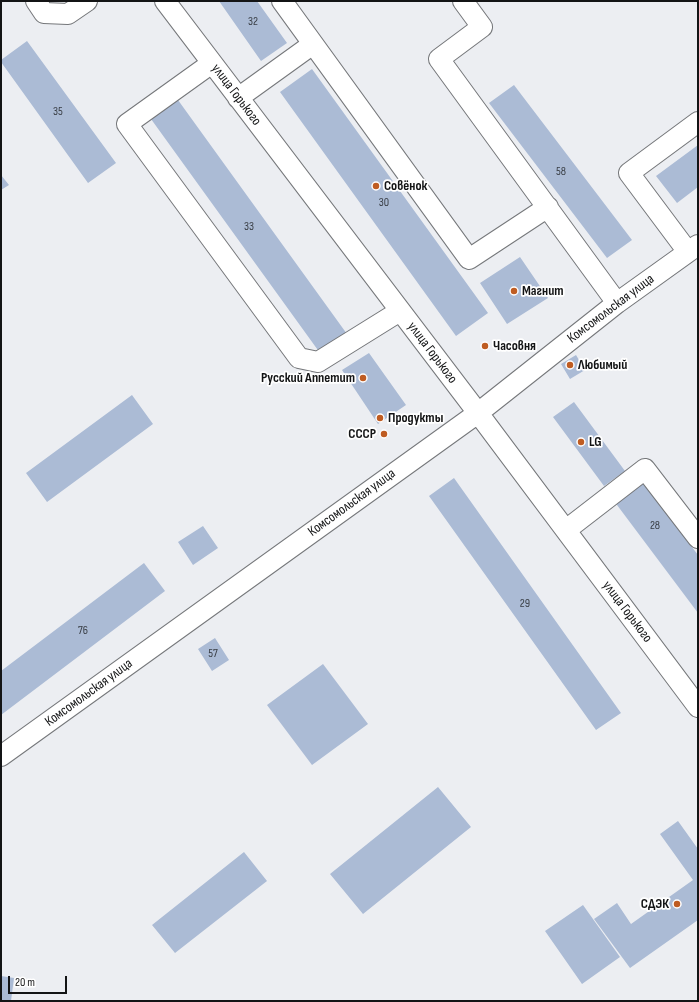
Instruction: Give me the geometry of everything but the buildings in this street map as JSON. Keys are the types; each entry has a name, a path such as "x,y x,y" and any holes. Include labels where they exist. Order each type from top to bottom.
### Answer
{"street":[{"path":"36,1 44,13 68,14 87,1"},
{"name":"улица Горького","path":"165,1 695,698"},
{"path":"282,1 469,259 548,207"},
{"path":"463,1 482,27 439,59 618,303"},
{"path":"238,98 313,44"},
{"path":"212,64 127,124 299,358 318,362 400,311"},
{"path":"693,248 629,173 698,122"},
{"name":"Комсомольская улица","path":"1,756 478,413 618,303 693,248"},
{"path":"566,530 645,469 698,538"}],"place":[{"name":"Совёнок","path":"376,186"},
{"name":"Магнит","path":"514,291"},
{"name":"Часовня","path":"485,346"},
{"name":"Любимый","path":"570,365"},
{"name":"Русский Аппетит","path":"363,378"},
{"name":"Продукты","path":"380,418"},
{"name":"СССР","path":"384,434"},
{"name":"LG","path":"581,442"},
{"name":"СДЭК","path":"677,904"}]}
